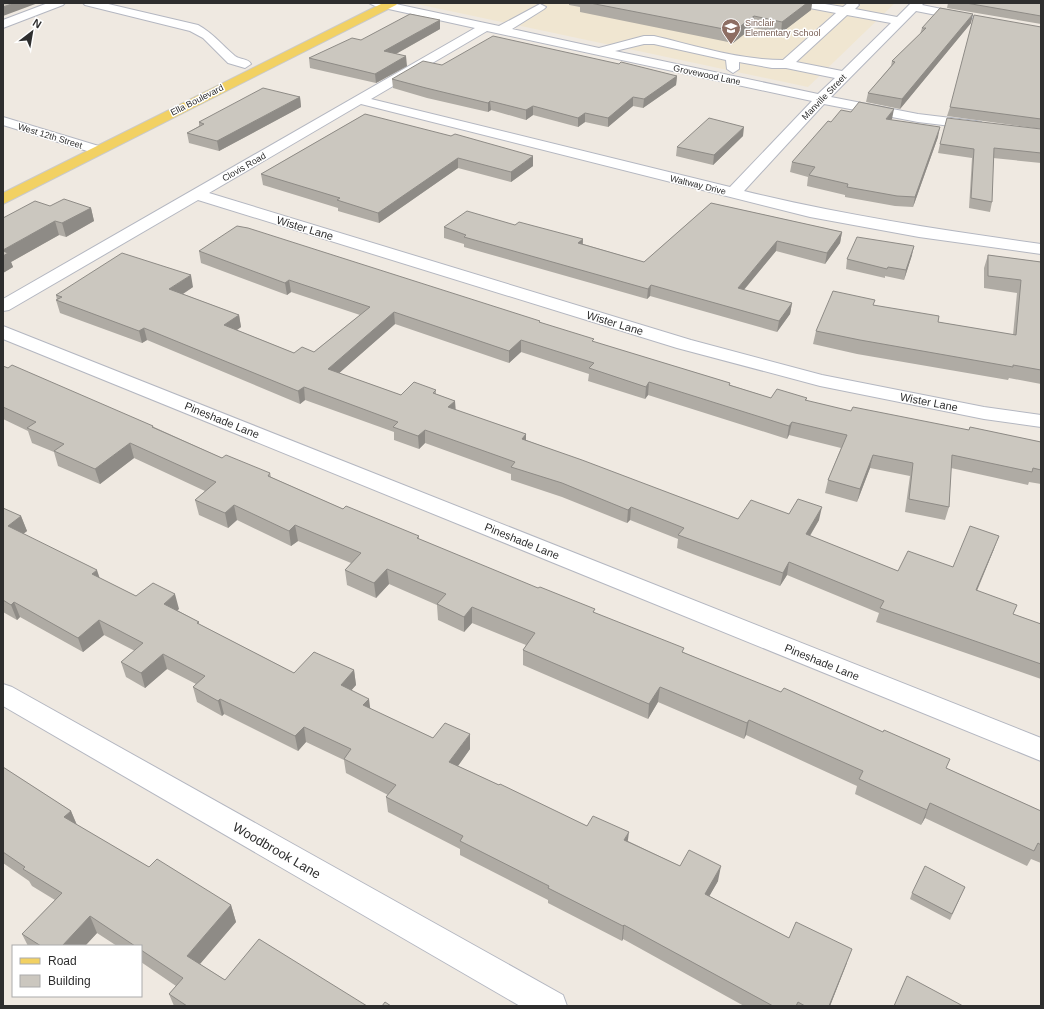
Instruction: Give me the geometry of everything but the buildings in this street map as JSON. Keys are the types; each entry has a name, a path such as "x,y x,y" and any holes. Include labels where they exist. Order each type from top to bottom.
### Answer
{"main road":[{"name":"Ella Boulevard","path":"3,199 98,141 245,64 368,3"},
{"name":"Ella Boulevard","path":"98,141 385,4"},
{"path":"66,152 81,145"}],"street":[{"path":"3,24 59,3"},
{"path":"89,3 194,28 207,35 232,60 245,64"},
{"path":"799,3 900,21"},
{"path":"786,64 855,3"},
{"name":"Grovewood Lane","path":"385,4 821,99 918,118 992,127"},
{"path":"500,30 540,7"},
{"path":"896,8 914,7 981,19"},
{"name":"Manville Street","path":"733,194 821,99 914,7"},
{"name":"Clovis Road","path":"3,306 485,27"},
{"path":"600,52 644,40 654,40 730,57 772,64 786,64 845,76"},
{"path":"730,57 733,60 733,70 730,80"},
{"name":"Waltway Drive","path":"360,100 810,212 919,232 1041,249"},
{"name":"West 12th Street","path":"3,121 81,145 98,141"},
{"name":"Wister Lane","path":"196,194 684,344 820,380 984,413 1041,421"},
{"name":"Pineshade Lane","path":"3,332 1041,750"},
{"name":"Woodbrook Lane","path":"3,694 551,1006"}],"shaded area":[{"name":"Sinclair Elementary School","path":"412,3 895,3 808,87"}],"place":[{"name":"Sinclair Elementary School","path":"731,45"}]}
